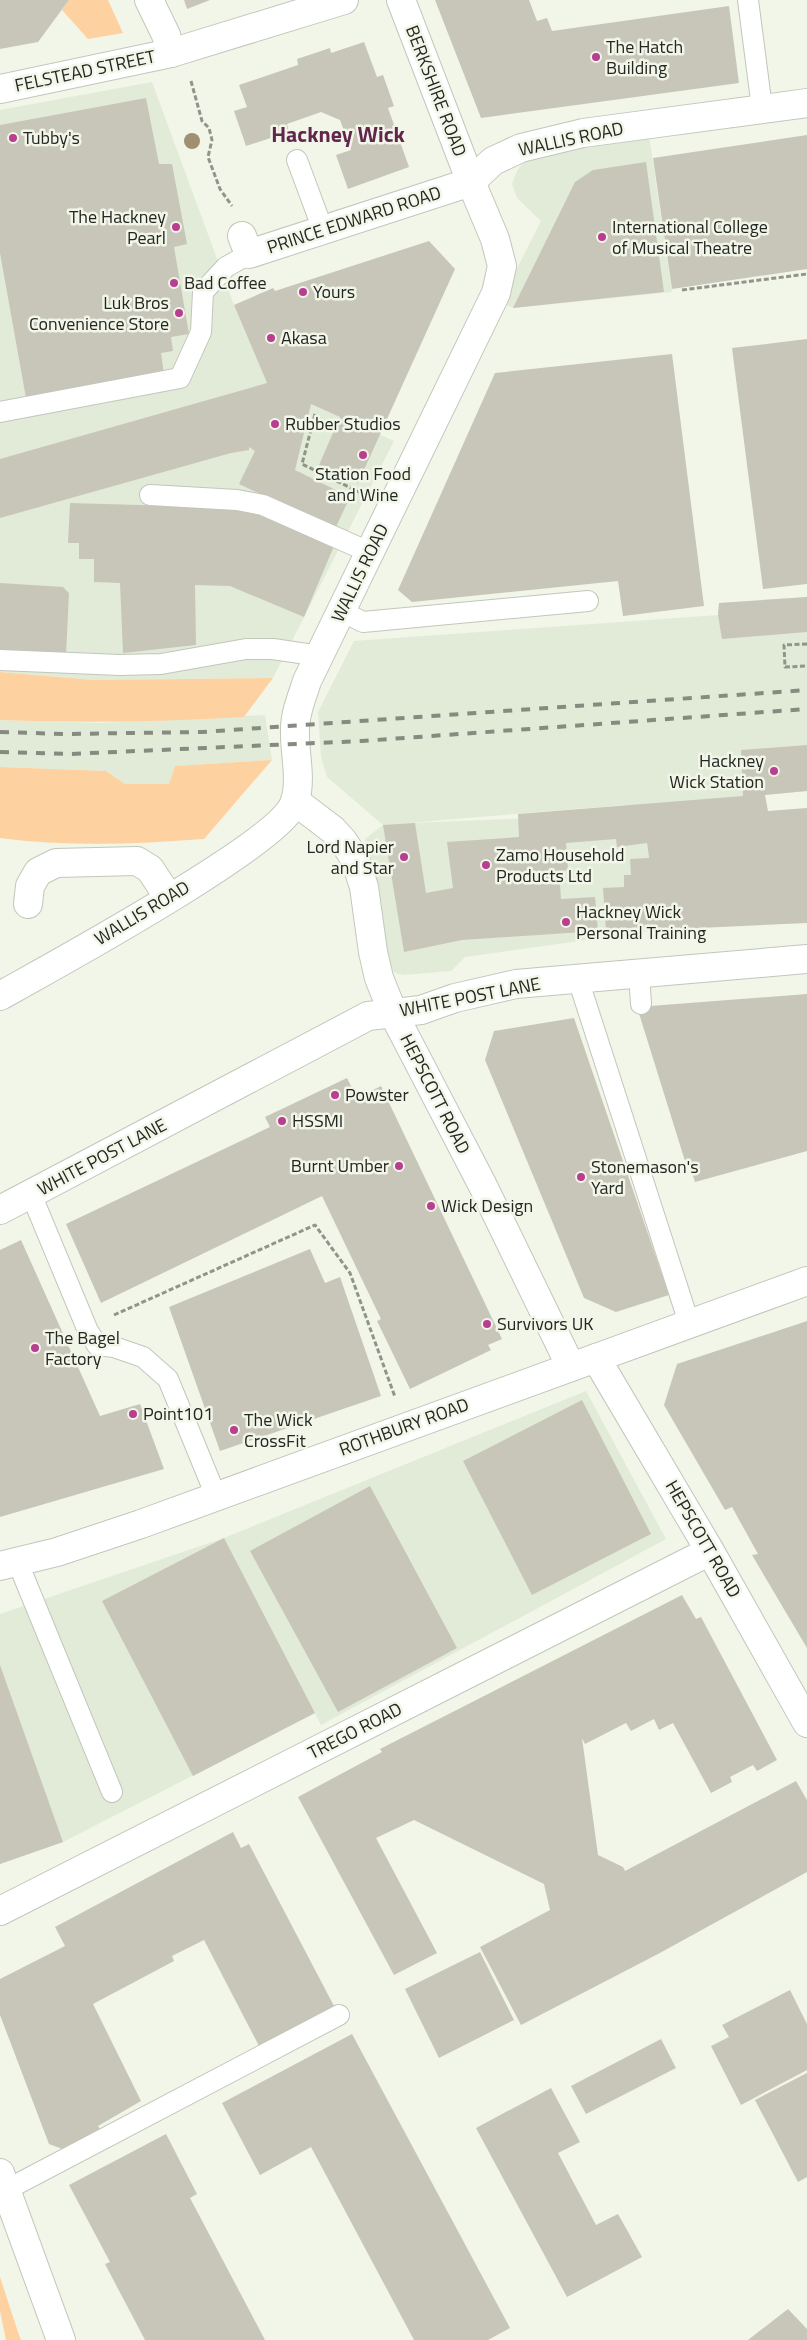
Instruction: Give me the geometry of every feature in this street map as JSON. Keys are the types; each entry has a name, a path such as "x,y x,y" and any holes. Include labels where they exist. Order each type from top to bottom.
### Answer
{"street":[{"path":"148,0 166,36 171,53"},
{"name":"FELSTEAD STREET","path":"0,89 171,53 344,0"},
{"name":"BERKSHIRE ROAD","path":"401,0 471,182"},
{"name":"WALLIS ROAD","path":"0,996 169,898 244,851 290,813 295,801 298,773 295,727 298,709 307,682 496,294 502,266 495,239 471,182 493,161 521,148 583,133 807,103"},
{"name":"PRINCE EDWARD ROAD","path":"246,245 323,230 471,182"},
{"name":"HEPSCOTT ROAD","path":"295,801 333,830 343,841 355,860 364,886 372,952 379,978 393,1013 482,1184 583,1362 710,1551 807,1723"},
{"path":"28,904 30,886 38,872 56,862 137,861 150,869 169,898"},
{"name":"WHITE POST LANE","path":"0,1210 368,1016 421,1010 455,998 516,984 807,959"},
{"name":"ROTHBURY ROAD","path":"9,1564 141,1524 807,1281"},
{"name":"TREGO ROAD","path":"0,1911 710,1551"},
{"path":"3,2182 61,2340"}],"lane":[{"path":"748,0 762,108"},
{"path":"296,160 323,230"},
{"path":"1,408 180,378 201,332 203,292 246,245"},
{"path":"150,495 237,500 264,505 370,552"},
{"path":"341,611 363,622 588,601"},
{"path":"0,660 120,666 161,664 246,650 273,649 320,656"},
{"path":"639,973 641,1004"},
{"path":"578,979 689,1323"},
{"path":"31,1194 88,1331 97,1345 114,1347 143,1357 168,1379 216,1496"},
{"path":"9,1564 112,1792"},
{"path":"3,2182 339,2015"}],"path":[{"name":"PRINCE EDWARD ROAD","path":"190,76 202,121 209,128 212,140 208,157 220,189 231,202 246,245"},
{"path":"682,290 807,274"},
{"path":"315,414 302,464 352,488"},
{"path":"807,644 784,645 785,667 807,666"},
{"path":"88,1331 108,1317 315,1225 350,1273 406,1426"}],"shaded area":[{"path":"69,0 108,0 123,33 88,39 62,10"},
{"path":"152,82 234,305 267,383 394,441 273,678 93,680 0,672 0,110"},
{"name":"International College of Musical Theatre","path":"649,135 672,292 513,308 500,302 541,221 517,198 512,184 521,165 534,156"},
{"path":"807,597 807,791 765,795 647,843 656,930 465,957 451,971 404,975 395,973 387,965 365,839 383,825 327,777 321,757 318,712 354,641 718,615 719,603","holes":["626,805 533,818 410,823"]},
{"path":"0,672 93,680 273,678 244,717 122,722 31,721 0,720"},
{"path":"265,715 272,760 175,766 169,784 125,784 106,771 0,767 0,720 102,723"},
{"path":"272,760 204,839 76,844 0,838 0,767 106,771 125,784 169,784 175,766"},
{"path":"586,1391 666,1539 321,1725 315,1713 63,1842 0,1864 0,1614 224,1538"},
{"path":"0,2277 21,2340 6,2340 0,2311"}],"building":[{"path":"0,0 69,0 38,42 0,49"},
{"path":"184,0 210,0 187,9"},
{"name":"The Hatch Building","path":"435,0 529,0 537,21 547,18 552,31 729,6 739,83 481,118"},
{"path":"364,42 377,77 383,75 394,106 388,108 409,167 348,189 336,155 351,150 340,120 321,112 287,124 289,132 246,146 234,111 247,107 239,85 298,65 297,59 330,48 331,53"},
{"path":"146,98 159,164 172,164 187,244 174,247 189,334 171,337 173,351 161,353 164,374 26,398 0,253 0,125"},
{"path":"807,135 807,269 672,289 653,158"},
{"name":"International College of Musical Theatre","path":"646,162 664,292 513,308 575,182 593,170"},
{"path":"429,241 455,269 358,483 319,465 340,417 311,404 295,470 350,497 335,529 239,484 255,451 249,447 249,450 231,453 0,518 0,459 267,383 234,305 273,288 275,291"},
{"path":"807,339 807,584 763,589 732,348"},
{"path":"672,354 704,606 623,616 618,581 412,602 398,590 495,373"},
{"path":"70,503 244,508 334,546 304,617 230,586 195,585 196,645 123,653 120,583 94,582 94,559 79,559 79,543 68,543"},
{"path":"0,583 63,587 69,593 66,655 0,650"},
{"path":"807,597 807,632 722,639 718,615 719,603"},
{"path":"807,745 807,791 765,795 768,811 807,808 807,923 656,930 656,926 606,930 603,888 624,887 624,875 631,875 630,859 649,858 647,843 617,847 616,839 566,843 568,870 559,871 561,899 595,897 598,931 462,940 404,952 383,825 415,823 426,893 453,888 447,842 519,837 518,814 743,796 741,750"},
{"path":"807,994 807,1151 695,1182 688,1160 685,1161 637,1007"},
{"name":"Stonemason's Yard","path":"574,1018 669,1295 616,1312 584,1298 485,1060 494,1031"},
{"path":"347,1078 357,1098 381,1086 502,1339 488,1345 491,1350 410,1389 377,1321 381,1319 322,1196 101,1303 66,1224 270,1127 265,1117"},
{"path":"21,1240 100,1416 140,1404 164,1469 0,1517 0,1250"},
{"path":"310,1249 325,1283 340,1277 381,1396 220,1451 169,1307"},
{"path":"807,1321 807,1648 752,1555 758,1554 732,1507 725,1510 664,1405 677,1364"},
{"path":"582,1400 651,1534 532,1595 463,1461"},
{"path":"370,1486 457,1648 338,1712 250,1551"},
{"path":"224,1538 315,1713 193,1776 102,1601"},
{"path":"682,1595 696,1619 701,1617 777,1760 757,1771 753,1765 730,1777 732,1782 711,1793 673,1723 659,1730 654,1719 631,1731 626,1723 585,1744 582,1738 598,1855 623,1867 625,1871 796,1781 807,1800 807,1872 658,1954 521,2025 480,1947 550,1910 544,1884 414,1820 376,1838 437,1953 394,1975 298,1797 382,1752 380,1749"},
{"path":"0,1665 63,1842 0,1864"},
{"path":"233,1832 241,1848 249,1844 334,2006 259,2046 204,1940 172,1956 174,1961 93,2004 141,2101 98,2126 100,2129 65,2150 49,2144 0,2015 0,1979 65,1946 55,1927"},
{"path":"480,1952 514,2020 439,2058 405,1989"},
{"path":"790,1990 807,2024 807,2070 741,2105 711,2046 729,2037 722,2025"},
{"path":"352,2034 510,2328 488,2340 414,2340 311,2147 260,2175 222,2103"},
{"path":"661,2039 676,2068 586,2114 571,2086"},
{"path":"807,2073 807,2177 798,2182 755,2100"},
{"path":"551,2088 580,2142 558,2153 596,2225 618,2214 642,2257 567,2297 476,2128"},
{"path":"166,2134 197,2194 190,2198 265,2340 145,2340 105,2264 110,2262 69,2185"},
{"path":"788,2309 807,2329 807,2340 748,2340"}],"railway":[{"path":"0,732 65,734 202,732 807,690"},
{"path":"0,752 70,754 362,741 807,709"}],"place":[{"name":"The Hatch Building","path":"596,57"},
{"name":"Tubby's","path":"13,138"},
{"name":"The Hackney Pearl","path":"176,227"},
{"name":"International College of Musical Theatre","path":"602,237"},
{"name":"Bad Coffee","path":"174,283"},
{"name":"Yours","path":"303,292"},
{"name":"Luk Bros Convenience Store","path":"179,313"},
{"name":"Akasa","path":"271,338"},
{"name":"Rubber Studios","path":"275,424"},
{"name":"Station Food and Wine","path":"363,455"},
{"name":"Hackney Wick Station","path":"774,771"},
{"name":"Lord Napier and Star","path":"404,857"},
{"name":"Zamo Household Products Ltd","path":"486,865"},
{"name":"Hackney Wick Personal Training","path":"566,922"},
{"name":"Powster","path":"335,1095"},
{"name":"HSSMI","path":"282,1121"},
{"name":"Burnt Umber","path":"399,1166"},
{"name":"Stonemason's Yard","path":"581,1177"},
{"name":"Wick Design","path":"431,1206"},
{"name":"Survivors UK","path":"487,1324"},
{"name":"The Bagel Factory","path":"35,1348"},
{"name":"Point101","path":"133,1414"},
{"name":"The Wick CrossFit","path":"234,1430"}],"district":[{"name":"Hackney Wick","path":"338,134"}]}
